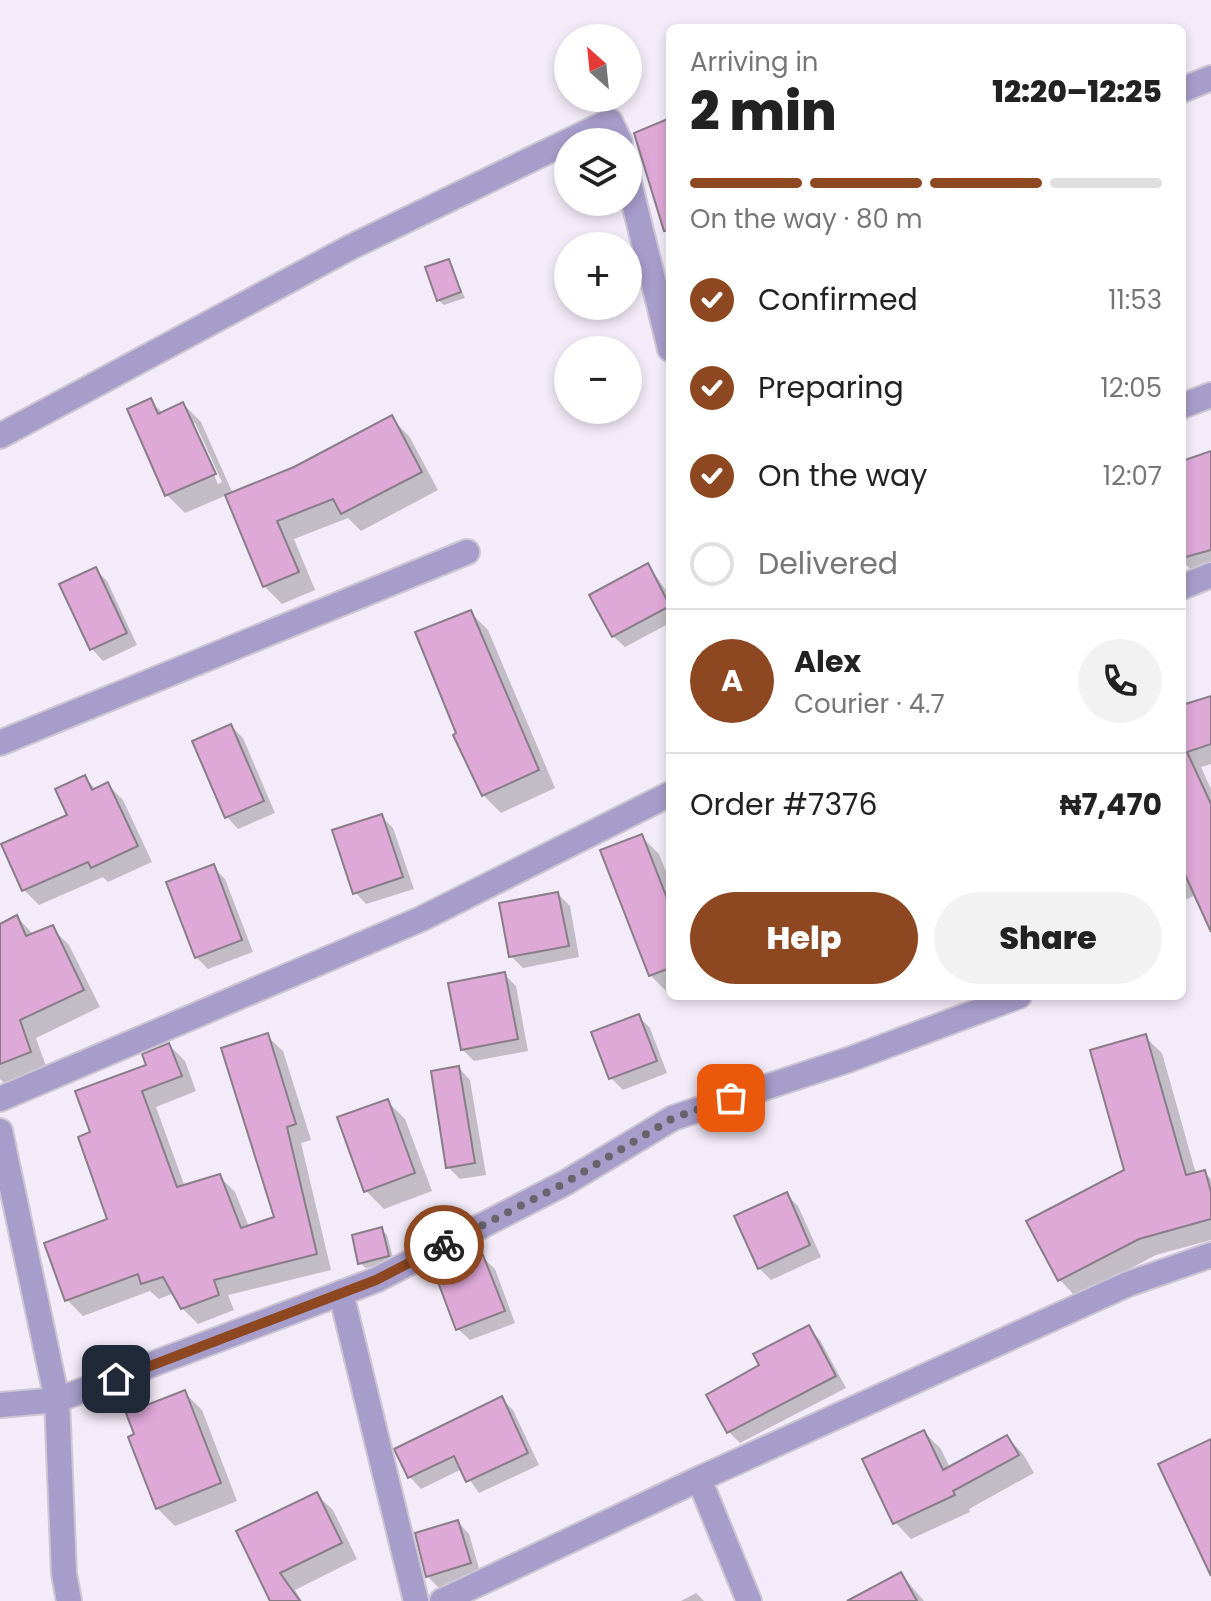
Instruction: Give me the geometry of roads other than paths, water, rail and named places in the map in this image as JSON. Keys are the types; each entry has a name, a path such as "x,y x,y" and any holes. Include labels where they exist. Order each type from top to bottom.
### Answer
{"street":[{"path":"1186,88 1211,78"},
{"path":"596,128 610,121 613,128"},
{"path":"0,436 351,247 554,148"},
{"path":"640,216 661,280 666,318"},
{"path":"1186,404 1211,395"},
{"path":"0,743 467,552"},
{"path":"1186,585 1211,575"},
{"path":"0,1099 421,919 666,796"},
{"path":"0,1405 57,1400 376,1280 565,1183 673,1118 848,1060 1008,1000"},
{"path":"0,1131 57,1400 64,1574 69,1601"},
{"path":"442,1601 699,1479 1128,1284 1211,1255"},
{"path":"341,1293 416,1601"},
{"path":"699,1479 749,1601"}]}
